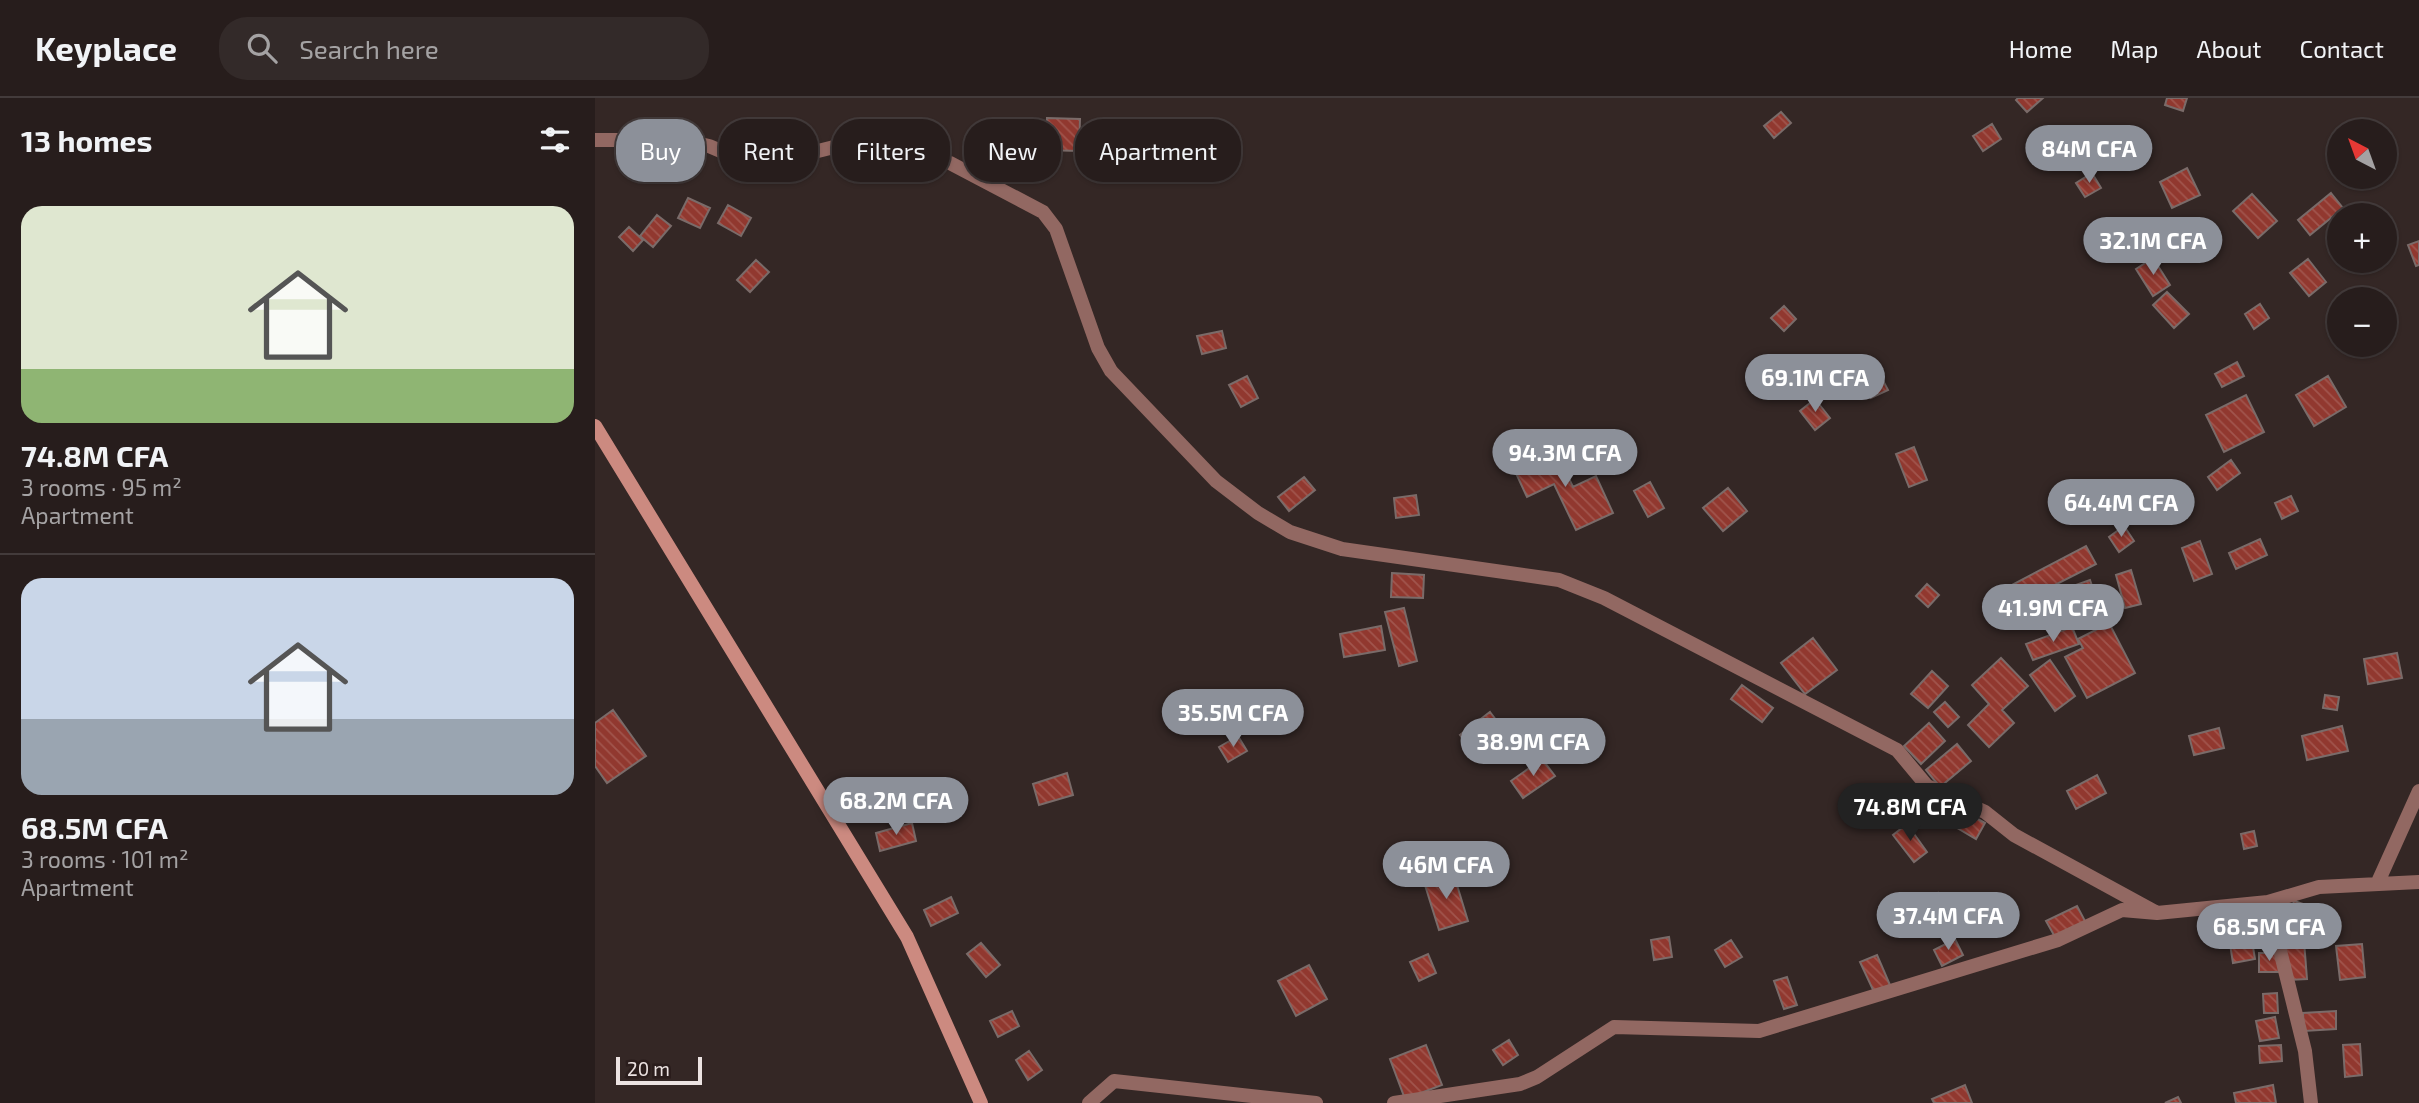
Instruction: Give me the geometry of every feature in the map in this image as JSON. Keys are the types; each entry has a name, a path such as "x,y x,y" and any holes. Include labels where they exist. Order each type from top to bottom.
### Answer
{"main road":[{"path":"595,426 907,937 981,1103"}],"street":[{"path":"595,140 683,140 709,146 742,160 778,161 854,142 890,146 963,169 1043,212 1056,229 1098,348 1111,371 1216,481 1258,513 1290,531 1342,549 1559,580 1604,598 1897,750 1927,786 1985,811 2014,835 2157,913"},
{"path":"2378,882 2419,791"},
{"path":"1394,1103 1520,1084 1537,1077 1614,1027 1759,1031 2058,940 2122,910 2157,913 2267,902 2319,887 2419,882"},
{"path":"2267,902 2305,1051 2311,1103"},
{"path":"1089,1103 1114,1081 1205,1098 1316,1103"}],"building":[{"path":"2043,98 2027,112 2016,100"},
{"path":"2167,98 2187,98 2183,111 2165,105"},
{"path":"1781,112 1791,123 1774,138 1764,126"},
{"path":"1047,118 1080,119 1075,119 1075,151 1061,150 1061,119"},
{"path":"1992,124 2001,139 1983,151 1973,136"},
{"path":"2108,134 2117,153 2102,161 2092,142"},
{"path":"2187,168 2200,195 2172,208 2160,182"},
{"path":"2092,173 2101,188 2085,197 2076,183"},
{"path":"2331,193 2339,203 2327,203 2327,221 2310,235 2298,220"},
{"path":"2252,194 2277,221 2258,238 2233,211"},
{"path":"688,198 710,208 700,228 678,218"},
{"path":"728,205 751,218 741,236 718,223"},
{"path":"657,215 671,226 653,247 640,236"},
{"path":"629,227 643,240 633,251 619,237"},
{"path":"2419,241 2419,265 2416,266 2408,245"},
{"path":"2153,258 2170,285 2153,296 2136,269"},
{"path":"2308,259 2326,282 2309,296 2290,273"},
{"path":"756,260 769,272 750,292 737,280"},
{"path":"2167,292 2189,314 2174,328 2153,305"},
{"path":"2260,304 2269,318 2254,329 2245,314"},
{"path":"1784,306 1796,319 1784,331 1771,318"},
{"path":"1222,331 1226,348 1202,354 1197,336"},
{"path":"2237,362 2244,376 2222,387 2215,374"},
{"path":"1879,373 1888,390 1871,398 1863,380"},
{"path":"1247,376 1258,398 1241,407 1229,385"},
{"path":"2328,376 2346,407 2314,426 2296,395"},
{"path":"2246,395 2264,432 2224,452 2206,415"},
{"path":"1815,399 1830,418 1815,430 1800,411"},
{"path":"1914,447 1927,480 1909,487 1896,454"},
{"path":"1555,449 1573,487 1596,476 1613,513 1576,530 1554,484 1527,497 1514,469"},
{"path":"2231,460 2240,473 2217,490 2208,477"},
{"path":"1304,477 1315,490 1289,511 1278,497"},
{"path":"1650,482 1664,508 1648,517 1634,491"},
{"path":"1728,488 1747,511 1723,531 1703,508"},
{"path":"1416,495 1419,515 1396,518 1394,498"},
{"path":"2291,496 2298,511 2282,519 2275,503"},
{"path":"2124,526 2134,541 2119,552 2109,537"},
{"path":"2260,539 2267,555 2236,569 2229,553"},
{"path":"2200,541 2212,574 2194,581 2182,548"},
{"path":"2086,546 2096,564 2002,612 1993,595"},
{"path":"2131,570 2141,604 2125,608 2116,575"},
{"path":"1392,573 1424,575 1423,598 1391,597"},
{"path":"2090,580 2103,618 2077,627 2064,589"},
{"path":"1927,584 1939,595 1928,607 1916,596"},
{"path":"1404,608 1417,661 1399,666 1385,612"},
{"path":"2109,623 2135,673 2087,698 2065,657 2083,648 2078,639"},
{"path":"1381,626 1385,650 1344,657 1340,634"},
{"path":"2072,627 2079,644 2033,660 2026,644"},
{"path":"1813,638 1837,670 1805,694 1781,663"},
{"path":"2397,653 2402,678 2368,684 2364,659"},
{"path":"2001,658 2028,686 2002,710 2014,723 1989,747 1968,725 1989,704 1972,685"},
{"path":"2050,660 2075,696 2055,711 2030,675"},
{"path":"1932,671 1948,686 1928,708 1911,694"},
{"path":"1742,685 1773,708 1762,722 1731,699"},
{"path":"2325,695 2339,697 2337,710 2323,708"},
{"path":"1945,702 1959,717 1948,727 1934,712"},
{"path":"613,710 646,756 607,783 595,766 595,723"},
{"path":"1490,712 1503,729 1473,752 1460,735"},
{"path":"1929,723 1945,741 1921,764 1904,746"},
{"path":"2342,726 2348,751 2307,760 2302,736"},
{"path":"2219,728 2224,748 2194,755 2189,736"},
{"path":"1532,731 1541,751 1524,758 1515,739"},
{"path":"1238,736 1247,751 1228,762 1219,747"},
{"path":"1957,744 1971,761 1940,787 1926,770"},
{"path":"1542,759 1555,776 1523,798 1511,781"},
{"path":"1067,773 1073,795 1039,805 1033,784"},
{"path":"2097,775 2106,793 2076,809 2067,791"},
{"path":"1956,807 1985,823 1976,839 1947,822"},
{"path":"912,823 916,841 880,851 876,833"},
{"path":"1907,824 1927,852 1914,862 1893,835"},
{"path":"2254,831 2257,846 2244,849 2241,834"},
{"path":"1453,872 1468,921 1439,930 1424,882"},
{"path":"1938,893 1956,923 1940,932 1922,903"},
{"path":"951,897 958,913 931,926 924,910"},
{"path":"2294,901 2327,912 2321,930 2288,919"},
{"path":"2077,906 2085,921 2055,937 2046,921"},
{"path":"1669,937 1672,957 1654,960 1651,940"},
{"path":"1955,939 1963,955 1942,966 1934,950"},
{"path":"1731,940 1742,957 1725,967 1715,950"},
{"path":"2252,941 2255,959 2233,963 2230,944"},
{"path":"2304,941 2307,979 2288,980 2285,943"},
{"path":"981,943 1000,965 986,977 967,954"},
{"path":"2362,944 2365,977 2340,980 2336,946"},
{"path":"2259,953 2278,953 2279,972 2259,972"},
{"path":"1428,954 1436,973 1419,981 1410,962"},
{"path":"1877,955 1890,985 1874,992 1860,962"},
{"path":"1309,965 1327,999 1296,1016 1278,981"},
{"path":"1787,977 1797,1005 1784,1009 1774,981"},
{"path":"2277,993 2278,1013 2264,1013 2263,994"},
{"path":"1012,1011 1019,1026 998,1037 990,1021"},
{"path":"2336,1011 2336,1029 2304,1031 2303,1013"},
{"path":"2275,1017 2279,1038 2260,1041 2256,1021"},
{"path":"1509,1040 1518,1055 1503,1065 1493,1050"},
{"path":"2360,1044 2362,1075 2345,1077 2343,1045"},
{"path":"1426,1045 1442,1085 1405,1099 1390,1059"},
{"path":"2281,1045 2282,1061 2260,1063 2259,1046"},
{"path":"1029,1051 1042,1070 1028,1080 1016,1060"},
{"path":"1965,1085 1972,1103 1934,1103 1932,1099"},
{"path":"2273,1085 2276,1103 2236,1103 2234,1093"},
{"path":"2178,1097 2181,1103 2165,1103"}]}
